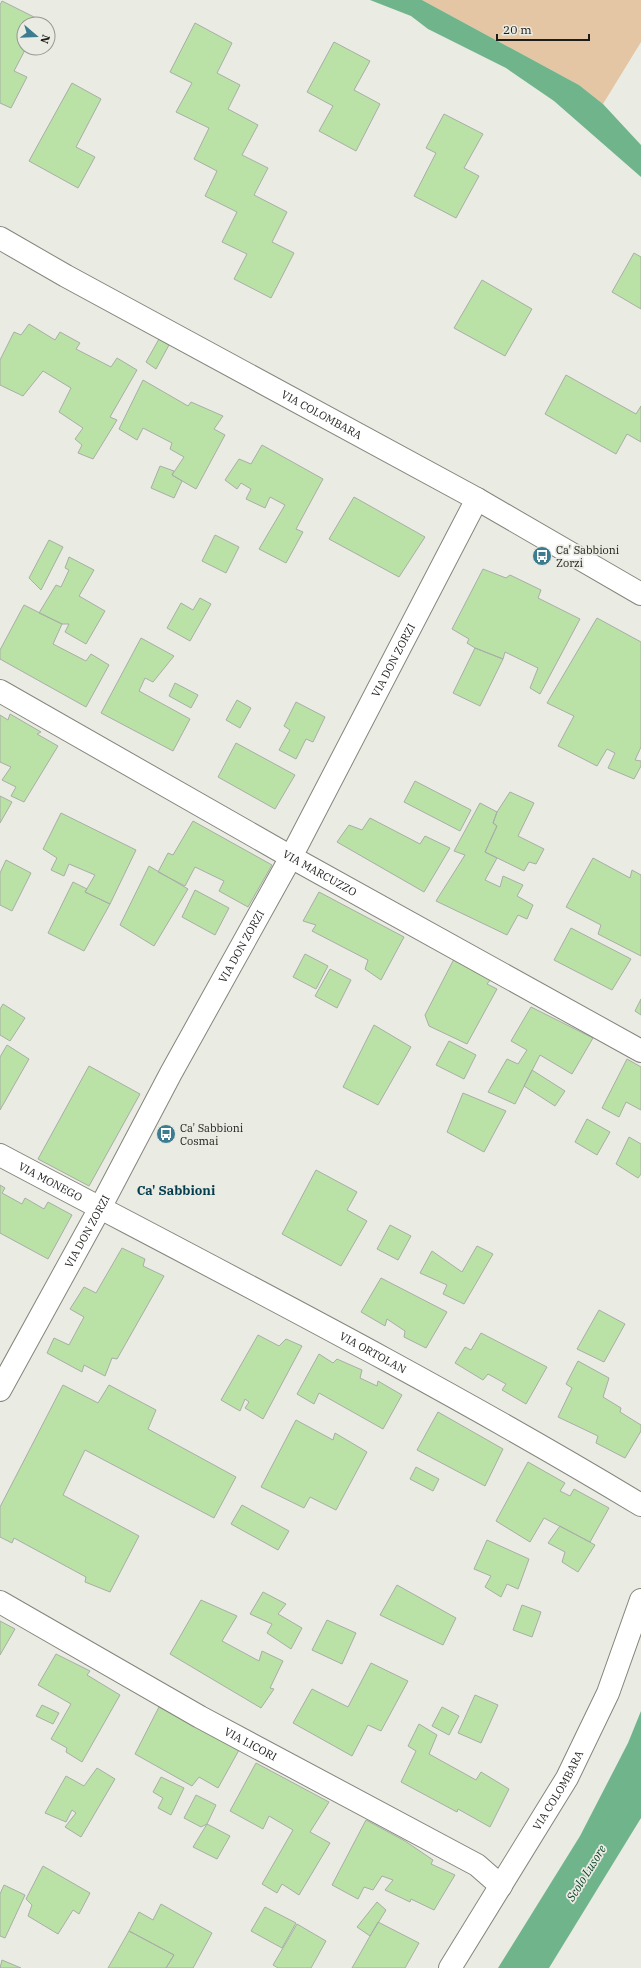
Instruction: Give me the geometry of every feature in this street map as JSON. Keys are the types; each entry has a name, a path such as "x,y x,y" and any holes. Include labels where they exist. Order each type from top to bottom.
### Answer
{"street":[{"name":"VIA COLOMBARA","path":"0,238 66,276 477,500 641,594"},
{"name":"VIA DON ZORZI","path":"0,1390 100,1208 171,1073 291,857 477,500"},
{"name":"VIA MARCUZZO","path":"0,691 291,857 641,1051"},
{"name":"VIA MONEGO","path":"0,1155 100,1208"},
{"name":"VIA ORTOLAN","path":"100,1208 276,1300 503,1425 641,1505"},
{"name":"VIA COLOMBARA","path":"450,1968 567,1778 608,1694 641,1600"},
{"name":"VIA LICORI","path":"0,1602 200,1717 477,1865 501,1886"}],"shaded area":[{"path":"422,0 641,0 641,42 603,104 579,85"}],"water":[{"path":"370,0 422,0 579,85 603,104 641,145 641,177 554,101 506,68 428,29 411,16"},
{"name":"Scolo Lusore","path":"641,1711 641,1818 549,1968 498,1968 580,1836 628,1743"}],"building":[{"path":"2,1 32,16 16,16 16,56 22,56 14,71 27,77 11,108 0,103 0,5"},
{"path":"195,23 232,43 217,73 240,85 228,109 258,125 242,155 268,168 254,195 287,212 272,242 294,253 271,298 234,279 247,254 222,242 237,212 205,196 217,171 194,159 209,128 176,112 192,83 170,72"},
{"path":"334,42 370,61 354,90 380,104 356,151 319,131 333,106 307,92"},
{"path":"72,83 101,99 76,147 95,157 78,188 29,161"},
{"path":"444,114 483,134 464,168 479,176 456,218 414,196 436,153 426,148"},
{"path":"634,253 641,257 641,309 612,292"},
{"path":"482,280 532,309 505,356 454,328"},
{"path":"29,324 55,340 60,332 80,343 76,349 111,367 117,358 137,370 110,417 117,420 93,459 78,453 82,445 75,439 83,428 59,412 71,388 43,371 23,396 0,385 0,360 14,332 21,335"},
{"path":"159,339 169,345 156,369 146,362"},
{"path":"566,375 636,414 641,406 641,442 627,434 616,454 545,414"},
{"path":"143,380 188,406 191,402 223,416 214,429 225,435 196,489 172,475 184,457 170,449 172,443 143,428 137,440 119,429"},
{"path":"262,445 323,479 296,529 303,532 286,563 259,549 285,505 270,497 265,508 246,499 251,489 241,483 237,489 225,480 239,459 251,464"},
{"path":"160,466 174,471 172,475 182,481 174,498 151,488"},
{"path":"354,497 425,537 399,577 329,539"},
{"path":"215,535 239,547 226,573 202,561"},
{"path":"49,540 63,547 41,590 29,578"},
{"path":"69,557 94,570 79,596 105,611 86,644 65,632 69,624 62,624 39,613 56,585 61,587 69,570 65,568"},
{"path":"483,569 506,578 510,575 541,590 538,598 580,619 540,694 530,688 538,668 505,652 503,659 475,648 467,643 469,639 452,629"},
{"path":"200,598 211,604 190,641 167,628 181,603 193,610"},
{"path":"24,605 62,624 53,644 86,661 91,654 109,665 86,707 0,659 0,650"},
{"path":"597,618 641,642 641,747 635,760 641,761 641,766 634,779 608,768 615,753 607,749 597,766 558,746 574,716 547,703"},
{"path":"141,638 174,656 153,682 145,678 139,691 190,719 173,751 101,713"},
{"path":"475,648 503,659 480,706 453,693"},
{"path":"175,683 198,695 191,708 169,696"},
{"path":"237,700 251,708 240,728 226,720"},
{"path":"296,702 325,717 313,742 306,739 296,759 279,750 290,730 284,726"},
{"path":"10,714 41,732 37,734 58,746 24,802 11,796 16,787 2,780 11,767 0,762 0,715 8,720"},
{"path":"236,743 295,775 275,809 218,777"},
{"path":"415,781 471,810 460,831 404,802"},
{"path":"510,792 534,803 518,836 544,849 536,864 529,862 524,871 485,852 497,826 493,823 497,812"},
{"path":"0,796 12,802 0,823"},
{"path":"480,803 497,812 493,823 497,826 485,852 497,858 485,880 500,887 503,876 523,885 517,896 533,905 527,919 518,915 507,935 436,901 465,855 454,851"},
{"path":"61,813 136,850 110,904 85,892 95,875 69,864 64,876 51,870 57,858 43,849"},
{"path":"370,818 420,844 425,836 450,848 424,892 337,842 349,825 362,830"},
{"path":"193,821 272,865 248,907 219,891 224,881 195,867 185,886 158,872 168,853 173,855"},
{"path":"593,858 630,878 632,870 641,875 641,956 598,934 601,925 566,907"},
{"path":"6,860 31,873 12,911 0,905 0,873"},
{"path":"149,866 188,889 154,946 120,925"},
{"path":"73,882 87,889 85,892 110,904 84,951 48,933"},
{"path":"195,890 229,908 215,935 182,917"},
{"path":"319,892 404,937 381,980 365,969 368,960 312,931 316,925 303,921"},
{"path":"571,928 631,959 612,990 554,960"},
{"path":"305,954 328,966 316,989 293,977"},
{"path":"454,959 491,979 487,984 497,989 467,1044 429,1026 425,1015"},
{"path":"330,969 351,980 337,1008 315,996"},
{"path":"641,999 641,1015 635,1011"},
{"path":"3,1004 25,1018 10,1041 0,1035 0,1009"},
{"path":"531,1007 593,1038 572,1074 540,1055 515,1104 488,1092 507,1059 518,1064 527,1050 511,1041"},
{"path":"374,1025 411,1047 378,1105 343,1087"},
{"path":"449,1041 476,1055 464,1079 436,1065"},
{"path":"7,1045 29,1059 0,1110 0,1057"},
{"path":"627,1059 641,1067 641,1110 626,1102 619,1117 602,1108"},
{"path":"89,1066 140,1094 89,1186 38,1159"},
{"path":"532,1070 565,1091 555,1106 524,1086"},
{"path":"463,1093 506,1111 484,1152 447,1132"},
{"path":"587,1119 610,1132 597,1155 575,1142"},
{"path":"629,1137 641,1144 641,1174 638,1178 616,1164"},
{"path":"316,1170 357,1192 347,1210 367,1221 341,1266 282,1234"},
{"path":"0,1185 5,1188 2,1193 22,1204 25,1198 44,1209 48,1202 72,1215 48,1259 0,1233"},
{"path":"390,1225 411,1236 398,1260 377,1249"},
{"path":"477,1246 493,1254 464,1304 443,1294 447,1285 420,1273 432,1251 462,1272"},
{"path":"122,1248 145,1259 143,1266 164,1276 117,1359 112,1358 105,1376 84,1365 82,1372 47,1353 54,1338 69,1345 84,1317 70,1309 84,1287 96,1293"},
{"path":"381,1278 447,1312 426,1348 404,1337 405,1331 387,1319 385,1326 361,1312"},
{"path":"599,1310 625,1324 604,1362 577,1349"},
{"path":"481,1333 547,1367 526,1404 502,1390 506,1384 488,1374 483,1380 455,1363 465,1347 471,1350"},
{"path":"258,1335 279,1346 286,1339 302,1346 263,1419 245,1408 249,1402 245,1399 240,1411 221,1400"},
{"path":"319,1354 333,1363 337,1359 362,1370 360,1378 377,1386 378,1381 402,1395 383,1429 319,1393 314,1404 297,1394"},
{"path":"578,1361 609,1378 603,1397 621,1408 620,1412 641,1425 641,1431 625,1458 596,1443 598,1436 558,1417 572,1388 566,1384"},
{"path":"63,1385 98,1403 109,1385 156,1410 148,1429 236,1477 214,1518 85,1450 63,1495 139,1536 110,1592 85,1582 86,1577 14,1538 12,1543 0,1537 0,1507"},
{"path":"438,1412 503,1449 485,1486 417,1450"},
{"path":"296,1420 333,1440 335,1433 367,1452 336,1510 310,1497 304,1508 261,1487"},
{"path":"528,1462 565,1483 560,1491 570,1496 574,1489 609,1508 590,1542 544,1518 530,1542 496,1521"},
{"path":"416,1467 439,1479 433,1491 410,1479"},
{"path":"242,1505 289,1531 278,1550 231,1524"},
{"path":"560,1526 595,1545 578,1572 562,1562 565,1552 548,1543"},
{"path":"487,1540 529,1559 518,1589 507,1584 501,1597 485,1587 491,1576 474,1569"},
{"path":"397,1585 456,1618 443,1645 380,1615"},
{"path":"263,1592 286,1604 278,1614 302,1628 291,1649 267,1633 272,1624 250,1614"},
{"path":"201,1600 237,1616 222,1641 259,1661 262,1651 283,1661 270,1688 274,1689 261,1708 170,1654"},
{"path":"522,1605 541,1612 532,1637 513,1630"},
{"path":"327,1620 356,1633 342,1664 312,1650"},
{"path":"0,1621 15,1629 0,1655"},
{"path":"56,1654 90,1671 87,1675 120,1695 82,1762 66,1752 67,1748 51,1739 71,1704 38,1685"},
{"path":"371,1663 408,1681 381,1731 368,1725 352,1756 293,1723 312,1689 348,1707"},
{"path":"475,1695 498,1705 481,1743 458,1733"},
{"path":"42,1705 59,1713 53,1724 36,1716"},
{"path":"159,1707 239,1750 218,1788 199,1777 192,1786 135,1754"},
{"path":"442,1707 459,1716 449,1735 432,1726"},
{"path":"419,1724 437,1735 429,1754 476,1780 481,1772 509,1789 490,1827 458,1809 457,1812 401,1782 416,1751 408,1746"},
{"path":"256,1763 329,1802 310,1832 330,1843 299,1895 282,1884 277,1893 262,1884 293,1830 269,1816 263,1829 230,1811"},
{"path":"97,1768 115,1779 81,1837 65,1827 76,1813 72,1810 66,1822 45,1813 66,1776 84,1786"},
{"path":"161,1777 184,1788 171,1815 158,1808 163,1798 153,1792"},
{"path":"196,1795 216,1805 207,1824 201,1827 184,1818"},
{"path":"366,1820 405,1841 433,1860 431,1864 455,1875 434,1910 411,1899 410,1902 385,1890 393,1880 382,1876 373,1890 364,1887 358,1899 332,1885"},
{"path":"207,1824 230,1836 217,1859 193,1847"},
{"path":"43,1866 90,1893 79,1914 73,1910 58,1934 28,1916 32,1905 26,1899"},
{"path":"4,1885 25,1895 5,1938 0,1936 0,1894"},
{"path":"377,1902 386,1910 370,1936 357,1927"},
{"path":"161,1904 212,1933 193,1968 166,1968 174,1955 129,1931 139,1912 153,1920"},
{"path":"265,1907 296,1923 282,1948 251,1931"},
{"path":"378,1922 419,1943 405,1968 352,1968"},
{"path":"297,1924 326,1941 311,1968 278,1968 273,1965"},
{"path":"129,1931 174,1955 166,1968 108,1968"},
{"path":"2,1960 21,1968 0,1968"}],"place":[{"name":"Ca' Sabbioni Zorzi","path":"542,556"},
{"name":"Ca' Sabbioni Cosmai","path":"166,1134"}],"district":[{"name":"Ca' Sabbioni","path":"176,1190"}]}
